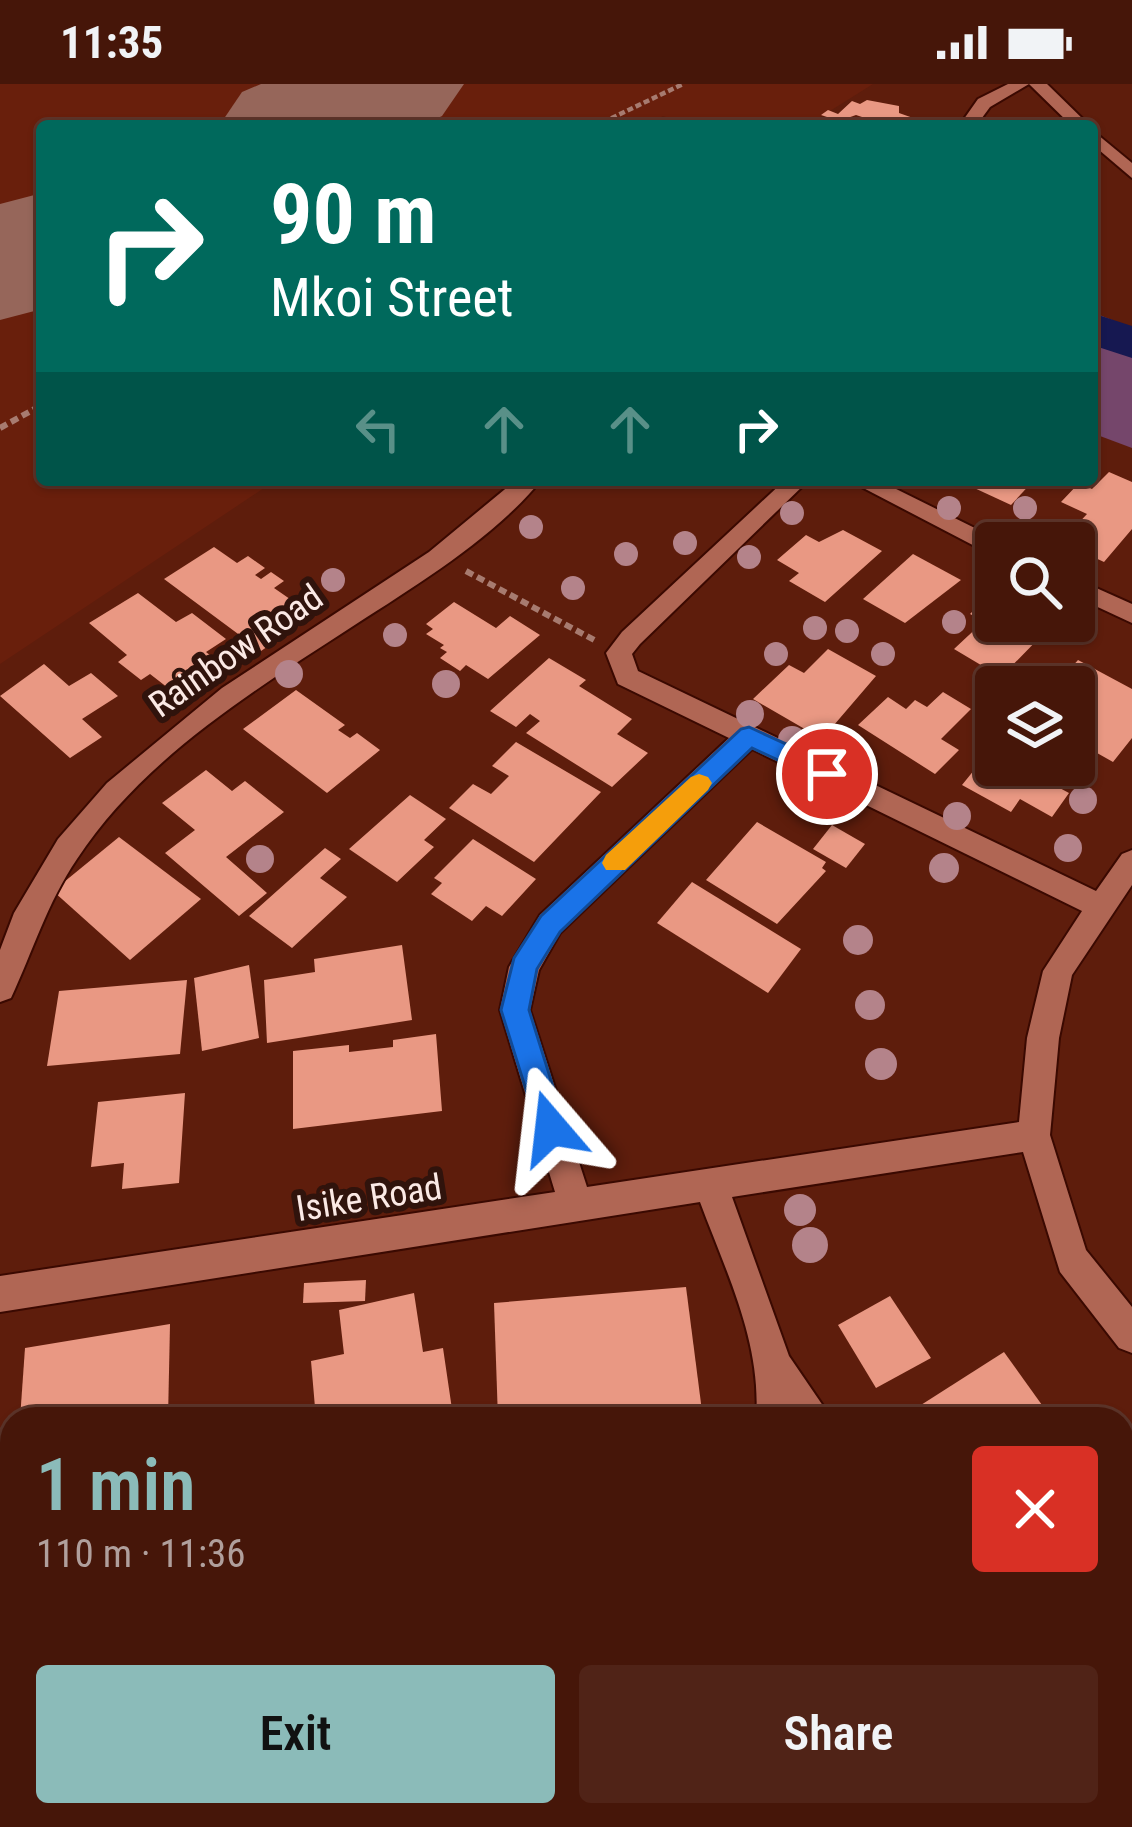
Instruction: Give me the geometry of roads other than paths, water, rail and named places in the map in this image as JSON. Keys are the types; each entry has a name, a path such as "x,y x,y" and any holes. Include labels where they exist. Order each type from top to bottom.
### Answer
{"street":[{"path":"972,120 984,104 1021,84"},
{"path":"1037,84 1076,120"},
{"path":"1098,147 1132,173"},
{"name":"Rainbow Road","path":"0,989 31,906 66,853 153,755 228,693 439,556 523,486"},
{"path":"792,486 619,653 627,676 1099,906"},
{"path":"872,486 975,538"},
{"path":"1095,596 1132,614"},
{"path":"576,1206 515,1010 524,967 550,924 749,736"},
{"path":"1132,862 1058,971 1043,1038 1034,1136 1072,1260 1132,1335"},
{"name":"Isike Road","path":"0,1294 1034,1136"},
{"path":"711,1185 775,1366 777,1407"},
{"path":"775,1366 804,1407"}],"waterway":[{"path":"1098,330 1132,343"}]}
